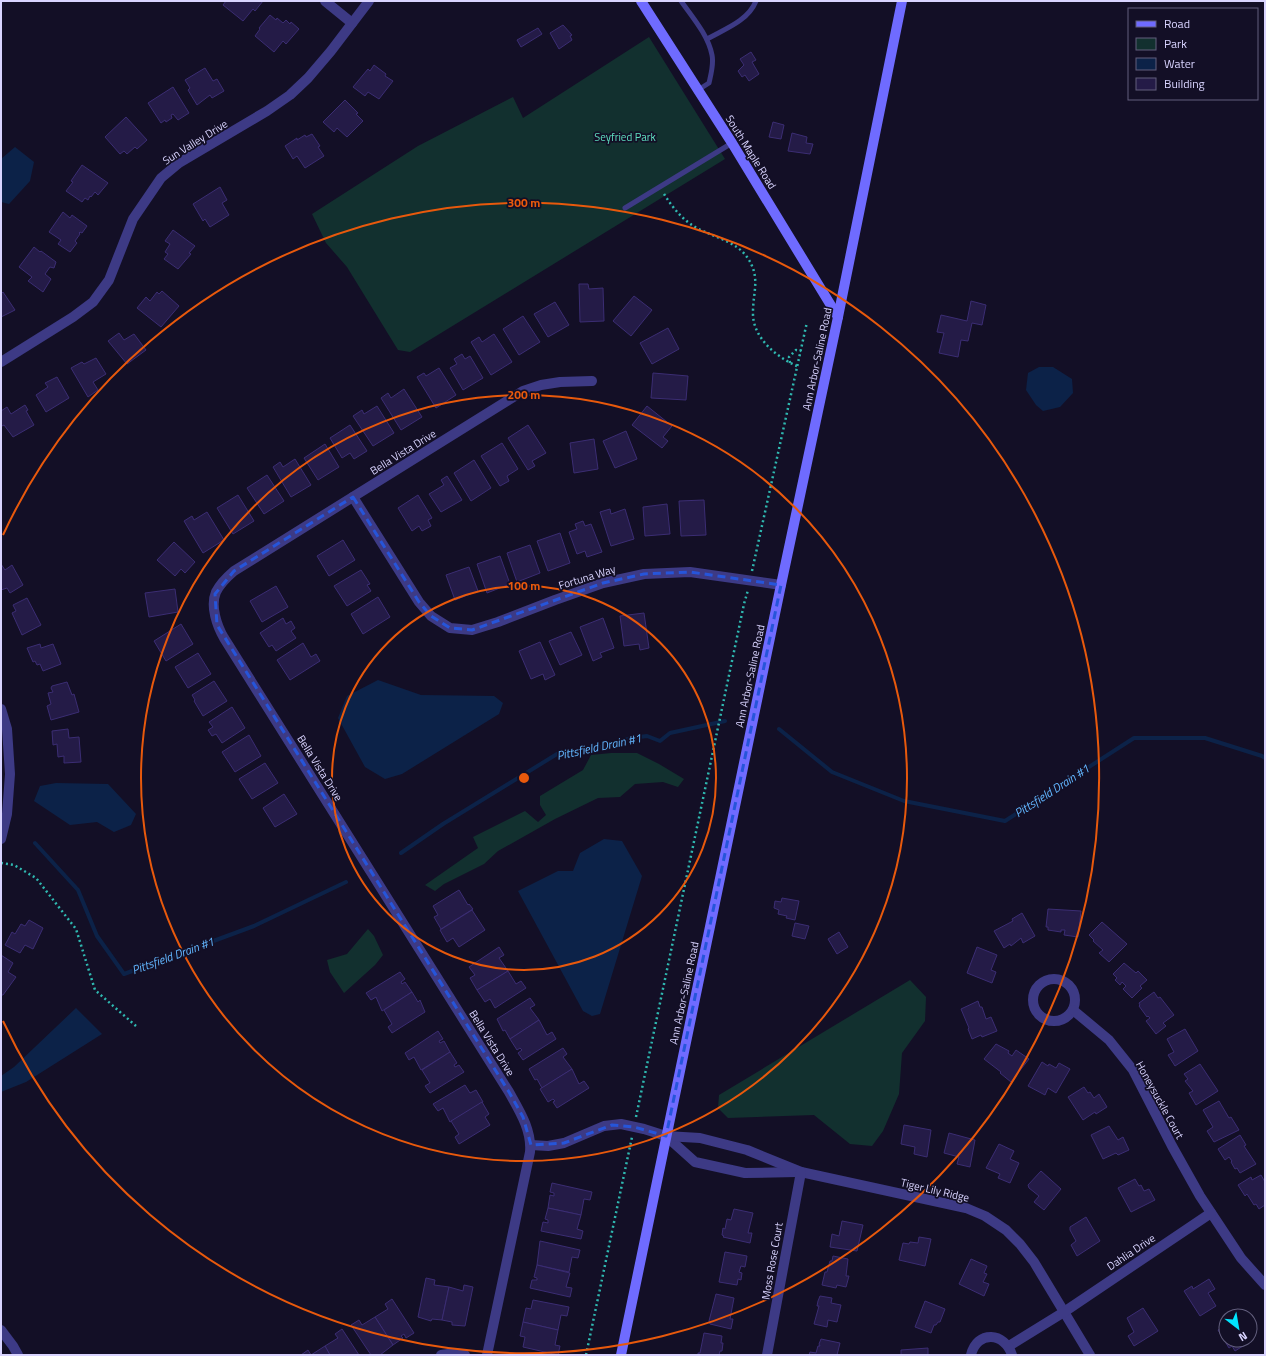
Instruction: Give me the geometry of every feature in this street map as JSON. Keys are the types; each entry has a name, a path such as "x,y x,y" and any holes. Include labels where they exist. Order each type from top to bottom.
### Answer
{"main road":[{"name":"South Maple Road","path":"641,1 732,143 838,318"},
{"name":"Ann Arbor-Saline Road","path":"621,1355 838,318 902,1"}],"street":[{"path":"326,1 352,23"},
{"name":"Sun Valley Drive","path":"1,362 73,317 93,302 109,280 133,219 161,178 179,163 267,112 290,95 308,78 369,1"},
{"name":"Bella Vista Drive","path":"487,1355 531,1145 526,1126 513,1098 217,625 214,611 215,594 223,582 234,571 523,391 541,385 560,382 592,382"},
{"name":"Fortuna Way","path":"353,497 419,602 431,616 450,628 472,630 498,622 603,583 644,574 690,572 781,585"},
{"path":"1,708 7,728 10,774 7,814 1,837"},
{"path":"1051,979 1064,981 1074,993 1075,1002 1073,1010 1069,1015 1060,1021 1055,1022 1045,1020 1034,1010 1032,996 1036,988 1043,982 1051,979"},
{"name":"Honeysuckle Court","path":"1073,1010 1109,1040 1133,1070 1172,1146 1211,1213 1241,1258 1265,1285"},
{"path":"531,1145 548,1146 564,1143 592,1131 621,1124 634,1126 666,1136"},
{"name":"Tiger Lily Ridge","path":"666,1136 695,1162 745,1173 801,1172"},
{"name":"Tiger Lily Ridge","path":"666,1136 700,1138 747,1150 801,1172 966,1208 985,1216 1006,1230 1020,1244 1034,1262 1090,1355"},
{"name":"Moss Rose Court","path":"767,1355 801,1172"},
{"name":"Dahlia Drive","path":"1011,1351 1064,1312 1211,1213"},
{"path":"1,1330 18,1355"},
{"path":"971,1355 972,1349 977,1343 985,1338 994,1337 1002,1340 1011,1351"},
{"path":"441,1355 465,1355"}],"lane":[{"path":"682,1 707,38 712,55 712,68 709,83 698,90"},
{"path":"707,38 728,28 746,16 753,8 756,1"},
{"path":"625,208 732,143"}],"path":[{"path":"668,200 677,213 694,226 724,240 747,256 753,266 756,277 752,314 755,326 760,336 769,347 790,363 797,366"},
{"path":"755,558 771,490 806,322"},
{"path":"790,363 789,357 793,352 796,350 800,351"},
{"path":"638,1108 744,604"},
{"path":"1,863 14,866 36,878 76,929 96,990 136,1026"},
{"path":"586,1355 630,1147"}],"highlighted area":[{"path":"353,497 419,602 431,616 450,628 472,630 603,583 644,574 690,572 781,585 666,1136 634,1127 612,1125 564,1143 531,1145 523,1117 509,1092 217,625 215,594 234,571"}],"green space":[{"name":"Seyfried Park","path":"649,37 725,159 410,352 398,350 347,267 326,243 312,214 418,146 513,97 523,118"},
{"path":"637,753 684,779 678,787 663,782 635,784 620,797 598,798 555,819 498,851 484,864 444,884 435,891 425,885 478,848 473,837 525,811 538,822 546,815 540,805 540,796 583,770 591,755"},
{"path":"368,929 374,936 383,955 375,965 344,993 330,972 327,960 347,954"},
{"path":"910,980 926,997 925,1021 902,1053 899,1094 883,1131 872,1146 850,1144 814,1115 728,1118 718,1108 719,1095"}],"water":[{"path":"15,147 34,162 30,181 9,204 1,202 1,159"},
{"path":"1039,367 1053,367 1072,379 1073,393 1060,407 1043,411 1036,405 1026,390 1028,373"},
{"path":"378,680 421,695 494,696 503,703 499,714 402,774 385,779 365,767 338,718 347,696"},
{"path":"56,783 108,784 136,814 131,825 114,832 97,822 70,825 34,801 40,786"},
{"path":"604,839 622,841 642,876 600,1014 592,1016 583,1011 518,891 558,871 573,871 580,853"},
{"path":"76,1008 102,1034 26,1082 1,1092 1,1076 14,1067"}],"building":[{"path":"226,1 263,1 255,11 253,9 243,21 223,5"},
{"path":"270,15 283,23 286,20 290,24 291,22 299,29 286,44 283,41 274,52 255,36 260,29 259,28"},
{"path":"563,25 572,35 570,36 572,40 559,49 550,33"},
{"path":"538,28 542,34 521,47 517,40"},
{"path":"751,52 756,60 752,62 759,74 749,81 745,75 742,77 738,71 744,65 740,59"},
{"path":"374,65 386,74 385,76 393,81 379,99 368,92 365,96 353,87 368,69 370,71"},
{"path":"205,68 213,81 217,79 224,91 212,98 210,95 197,105 188,90 190,88 185,80"},
{"path":"173,87 189,113 178,120 173,114 171,115 172,118 161,123 148,103"},
{"path":"345,100 358,113 356,114 363,121 347,137 337,128 334,132 323,122"},
{"path":"126,117 147,140 137,149 135,147 127,154 124,151 120,154 105,137"},
{"path":"773,122 784,125 781,139 769,137"},
{"path":"792,133 807,137 806,143 813,144 810,154 788,151"},
{"path":"312,134 320,146 318,147 324,156 305,168 297,156 293,159 285,146 297,138 297,140 305,135 306,137"},
{"path":"82,165 108,183 98,195 95,192 88,200 85,198 82,202 66,191 73,182 71,181"},
{"path":"220,187 227,200 222,203 229,215 210,227 205,219 203,221 193,204"},
{"path":"63,212 70,218 72,215 87,226 82,233 79,233 80,234 75,241 77,243 70,252 58,244 61,240 49,232"},
{"path":"173,230 195,246 189,253 191,254 178,269 164,259 168,254 165,252 170,244 165,241"},
{"path":"34,247 56,262 54,268 50,267 45,274 51,279 43,292 28,281 32,277 19,267"},
{"path":"579,284 588,284 589,289 603,288 604,321 580,322"},
{"path":"162,291 179,306 161,327 137,308 146,297 150,301 157,292 159,294"},
{"path":"3,292 15,310 1,317 1,294"},
{"path":"634,296 652,310 631,336 613,321"},
{"path":"971,301 986,305 982,325 972,323 968,341 961,340 958,357 939,353 944,333 937,332 941,315 967,321"},
{"path":"555,302 569,325 548,337 534,314"},
{"path":"523,316 540,342 519,355 503,329"},
{"path":"668,328 679,349 652,364 640,343"},
{"path":"119,333 124,340 134,334 146,350 127,364 108,341"},
{"path":"494,334 512,362 491,375 471,342 479,337 482,342"},
{"path":"462,354 465,359 470,356 483,378 463,390 450,368 457,364 454,359"},
{"path":"96,358 106,374 93,382 98,390 88,397 71,368 82,362 84,364"},
{"path":"439,368 456,395 436,408 417,377 424,373 426,376"},
{"path":"653,373 688,376 686,400 651,398"},
{"path":"57,377 69,398 46,412 36,395 48,387 45,383"},
{"path":"404,389 422,417 401,430 381,398 388,393 391,398"},
{"path":"25,405 28,410 26,411 34,425 13,437 4,425 2,426 1,424 1,411 7,407 11,414"},
{"path":"377,406 394,433 373,446 353,416 362,410 364,414"},
{"path":"647,406 672,426 663,437 668,441 662,448 632,425"},
{"path":"350,425 367,451 354,459 350,453 342,458 330,438"},
{"path":"528,425 546,453 532,461 535,466 528,470 508,438"},
{"path":"626,431 637,459 615,468 603,441"},
{"path":"594,439 598,469 574,473 570,443"},
{"path":"502,443 518,469 507,476 509,481 500,486 481,456"},
{"path":"325,444 339,467 318,480 304,458"},
{"path":"295,459 311,485 291,497 273,467 280,462 283,467"},
{"path":"474,460 491,488 471,501 454,473"},
{"path":"267,475 284,501 264,514 247,488"},
{"path":"447,476 462,500 441,512 429,494 444,485 441,480"},
{"path":"238,495 254,521 233,534 217,508"},
{"path":"418,495 432,518 428,520 431,526 422,531 419,526 412,531 398,508"},
{"path":"704,500 706,535 681,536 679,501"},
{"path":"667,504 670,534 645,536 643,507"},
{"path":"610,509 611,514 625,509 634,539 611,546 600,512"},
{"path":"207,512 224,540 203,553 184,521 192,516 194,520"},
{"path":"583,521 585,526 591,524 602,552 587,557 585,551 577,554 569,532 577,529 575,524"},
{"path":"560,533 570,563 548,571 537,541"},
{"path":"343,540 355,560 329,576 317,556"},
{"path":"174,542 195,562 185,573 181,569 175,576 157,560"},
{"path":"530,545 540,573 517,582 507,553"},
{"path":"500,556 510,584 487,593 477,564"},
{"path":"1,564 5,570 12,565 23,585 10,593 7,588 1,590"},
{"path":"469,567 478,591 455,600 446,575"},
{"path":"361,570 370,584 367,585 371,591 347,606 334,586"},
{"path":"276,586 288,607 262,622 250,601"},
{"path":"175,589 178,612 149,617 145,593"},
{"path":"378,597 390,617 363,634 351,614"},
{"path":"27,598 41,625 22,635 12,613 16,611 13,605"},
{"path":"644,613 649,648 640,650 639,644 624,646 620,616"},
{"path":"283,618 286,624 291,621 295,628 291,631 296,638 276,651 272,645 269,647 260,633"},
{"path":"603,618 614,648 600,653 602,657 593,661 580,627"},
{"path":"181,624 193,644 166,661 154,641"},
{"path":"571,632 582,655 560,665 549,641"},
{"path":"540,642 555,675 545,680 543,674 531,679 519,651"},
{"path":"303,643 311,657 316,654 320,661 290,680 277,660"},
{"path":"40,644 41,648 53,644 61,664 43,671 40,664 37,665 35,661 33,662 27,648"},
{"path":"198,653 211,674 188,688 175,667"},
{"path":"214,681 227,701 203,716 192,695"},
{"path":"67,682 72,695 74,694 79,712 51,720 47,706 51,704 48,693 53,692 51,688 52,686"},
{"path":"232,707 245,728 222,743 216,734 212,736 208,730 213,727 209,722"},
{"path":"68,729 69,738 79,737 81,762 64,763 64,756 58,757 57,744 53,745 52,731"},
{"path":"249,735 261,756 235,772 222,752"},
{"path":"265,763 278,783 252,799 239,779"},
{"path":"284,794 297,814 275,827 263,808"},
{"path":"459,890 468,905 469,904 473,909 441,929 434,917 438,915 433,906"},
{"path":"782,898 799,901 795,920 778,914 779,910 774,908 775,901 781,902"},
{"path":"1048,909 1081,911 1078,937 1064,935 1065,930 1061,930 1061,932 1048,930 1048,927 1046,927"},
{"path":"472,910 485,930 459,947 453,938 447,942 440,930"},
{"path":"1022,913 1035,936 1023,943 1021,938 1011,946 1010,944 1004,948 994,931 1013,921 1012,919"},
{"path":"29,920 43,928 33,949 25,945 20,953 5,945 12,932 15,934 21,924 25,926"},
{"path":"1102,922 1127,944 1109,962 1099,953 1103,950 1089,935"},
{"path":"795,923 809,926 805,939 792,936"},
{"path":"839,932 848,947 837,954 828,939"},
{"path":"499,947 504,955 499,958 508,971 477,990 470,978 475,975 469,967"},
{"path":"977,947 997,955 991,970 996,972 992,983 967,973"},
{"path":"1,955 13,963 8,972 16,977 3,995 1,995"},
{"path":"1124,963 1136,973 1138,971 1147,980 1140,986 1142,988 1132,998 1123,989 1126,986 1122,982 1120,985 1115,980 1117,978 1113,974"},
{"path":"508,971 516,984 521,981 526,988 495,1008 490,999 485,1002 477,990"},
{"path":"400,972 405,979 401,982 402,984 405,982 412,992 382,1011 376,997 371,1000 366,993"},
{"path":"412,992 418,1002 420,1000 425,1012 392,1033 388,1027 392,1024 384,1010"},
{"path":"1154,992 1158,998 1160,997 1174,1015 1163,1023 1166,1026 1156,1034 1146,1021 1150,1018 1148,1016 1147,1017 1139,1006 1139,1003"},
{"path":"530,998 535,1005 530,1008 539,1020 510,1039 505,1030 503,1031 497,1019"},
{"path":"978,1001 980,1007 982,1007 986,1019 991,1017 997,1031 972,1039 961,1009"},
{"path":"539,1020 547,1035 552,1032 556,1039 523,1060 518,1053 522,1050 520,1048 517,1050 510,1039"},
{"path":"1185,1029 1198,1051 1175,1066 1168,1055 1174,1052 1167,1039"},
{"path":"438,1031 443,1039 439,1041 440,1043 444,1041 450,1052 421,1070 414,1057 409,1060 405,1053"},
{"path":"996,1044 1009,1051 1008,1053 1012,1056 1016,1050 1029,1059 1011,1082 984,1059"},
{"path":"563,1048 567,1054 563,1057 572,1069 542,1088 537,1079 535,1080 529,1069"},
{"path":"450,1052 457,1063 454,1065 455,1067 459,1065 464,1072 430,1093 425,1086 430,1083 422,1070"},
{"path":"1042,1062 1048,1066 1049,1064 1056,1068 1059,1063 1070,1069 1056,1093 1048,1088 1045,1095 1028,1086"},
{"path":"1200,1064 1218,1091 1196,1105 1189,1093 1193,1091 1185,1081 1188,1079 1184,1074"},
{"path":"572,1069 579,1084 584,1081 589,1088 557,1108 553,1102 555,1101 553,1099 548,1102 540,1089"},
{"path":"465,1085 470,1093 476,1090 483,1102 450,1122 443,1108 438,1111 433,1104"},
{"path":"1084,1087 1094,1098 1099,1094 1107,1107 1096,1114 1095,1112 1083,1120 1068,1097"},
{"path":"1219,1101 1229,1118 1231,1117 1239,1130 1214,1142 1207,1131 1213,1127 1203,1110"},
{"path":"482,1102 489,1114 485,1117 490,1125 459,1144 455,1137 459,1134 451,1121"},
{"path":"904,1125 931,1130 927,1157 914,1154 915,1147 901,1144"},
{"path":"1109,1126 1118,1140 1123,1137 1129,1150 1118,1155 1116,1153 1103,1159 1091,1135"},
{"path":"949,1133 975,1140 970,1167 957,1164 959,1157 944,1153"},
{"path":"1240,1135 1246,1145 1244,1146 1256,1164 1240,1173 1237,1168 1235,1169 1229,1157 1225,1160 1218,1149"},
{"path":"999,1144 1014,1151 1010,1159 1019,1163 1010,1183 998,1178 1000,1174 986,1168"},
{"path":"1041,1171 1061,1189 1044,1210 1034,1202 1039,1196 1029,1188 1028,1185"},
{"path":"1261,1175 1265,1182 1265,1205 1259,1209 1256,1204 1254,1205 1247,1194 1245,1196 1238,1185 1251,1177 1252,1180"},
{"path":"1135,1179 1144,1191 1149,1189 1155,1200 1131,1212 1118,1188"},
{"path":"552,1183 592,1192 590,1200 584,1199 581,1215 548,1208 550,1195 554,1196 554,1193 550,1192"},
{"path":"548,1208 581,1215 577,1229 583,1231 581,1239 541,1231 543,1222 548,1223 548,1220 545,1219"},
{"path":"734,1209 753,1213 748,1233 752,1233 750,1243 723,1237 724,1236 722,1235 727,1219 731,1220"},
{"path":"1086,1217 1100,1241 1077,1256 1071,1245 1076,1241 1070,1227"},
{"path":"842,1221 863,1225 857,1251 830,1247 832,1234 839,1236"},
{"path":"919,1237 931,1239 925,1266 899,1260 903,1243 918,1243"},
{"path":"540,1241 580,1250 578,1258 572,1257 569,1272 537,1265"},
{"path":"725,1252 747,1256 745,1267 741,1266 739,1272 742,1273 741,1280 738,1279 737,1285 719,1282"},
{"path":"833,1256 848,1259 846,1276 849,1276 846,1287 837,1285 836,1288 822,1285 825,1272 827,1272"},
{"path":"971,1259 987,1266 984,1273 987,1274 983,1282 989,1284 984,1296 959,1284"},
{"path":"537,1265 570,1273 566,1287 572,1288 570,1297 530,1288 532,1280 537,1280 537,1278 534,1277"},
{"path":"426,1278 435,1280 434,1285 449,1287 442,1320 432,1319 431,1321 418,1317"},
{"path":"1209,1279 1215,1289 1208,1293 1216,1306 1200,1316 1184,1291 1192,1286 1193,1289"},
{"path":"464,1285 473,1287 465,1326 452,1325 452,1322 442,1320 449,1287 463,1291"},
{"path":"716,1294 734,1298 730,1319 733,1319 731,1329 710,1324 709,1321"},
{"path":"820,1296 832,1298 831,1303 841,1305 837,1322 828,1320 827,1327 814,1324"},
{"path":"392,1299 414,1333 406,1338 404,1334 401,1336 403,1338 393,1345 375,1317 388,1309 385,1304"},
{"path":"533,1300 569,1307 567,1316 561,1315 558,1330 523,1322 526,1308 531,1309"},
{"path":"925,1301 945,1309 940,1322 934,1325 931,1333 915,1327"},
{"path":"1143,1308 1158,1331 1134,1346 1128,1336 1134,1332 1127,1318"},
{"path":"375,1317 393,1345 380,1355 371,1355 351,1325 359,1320 362,1325"},
{"path":"523,1322 558,1330 555,1345 560,1346 558,1355 523,1347 525,1337 520,1336"},
{"path":"342,1329 359,1355 330,1355 325,1346 338,1338 335,1334"},
{"path":"704,1333 722,1336 722,1351 720,1351 719,1355 698,1355 698,1353 700,1353"},
{"path":"821,1339 840,1343 837,1355 809,1355 810,1352 816,1353 818,1346 820,1346 819,1344"},
{"path":"325,1346 330,1355 311,1355"},
{"path":"928,1348 928,1355 901,1355 901,1350"},
{"path":"308,1350 311,1355 301,1355"}],"waterway":[{"name":"Pittsfield Drain #1","path":"401,853 443,824 557,754 583,752 632,738 647,736 660,741 670,733 725,721"},
{"name":"Pittsfield Drain #1","path":"779,729 832,772 904,801 1005,821 1134,738 1205,738 1265,758"},
{"name":"Pittsfield Drain #1","path":"35,843 78,890 97,936 124,974 254,926 346,882"}]}
